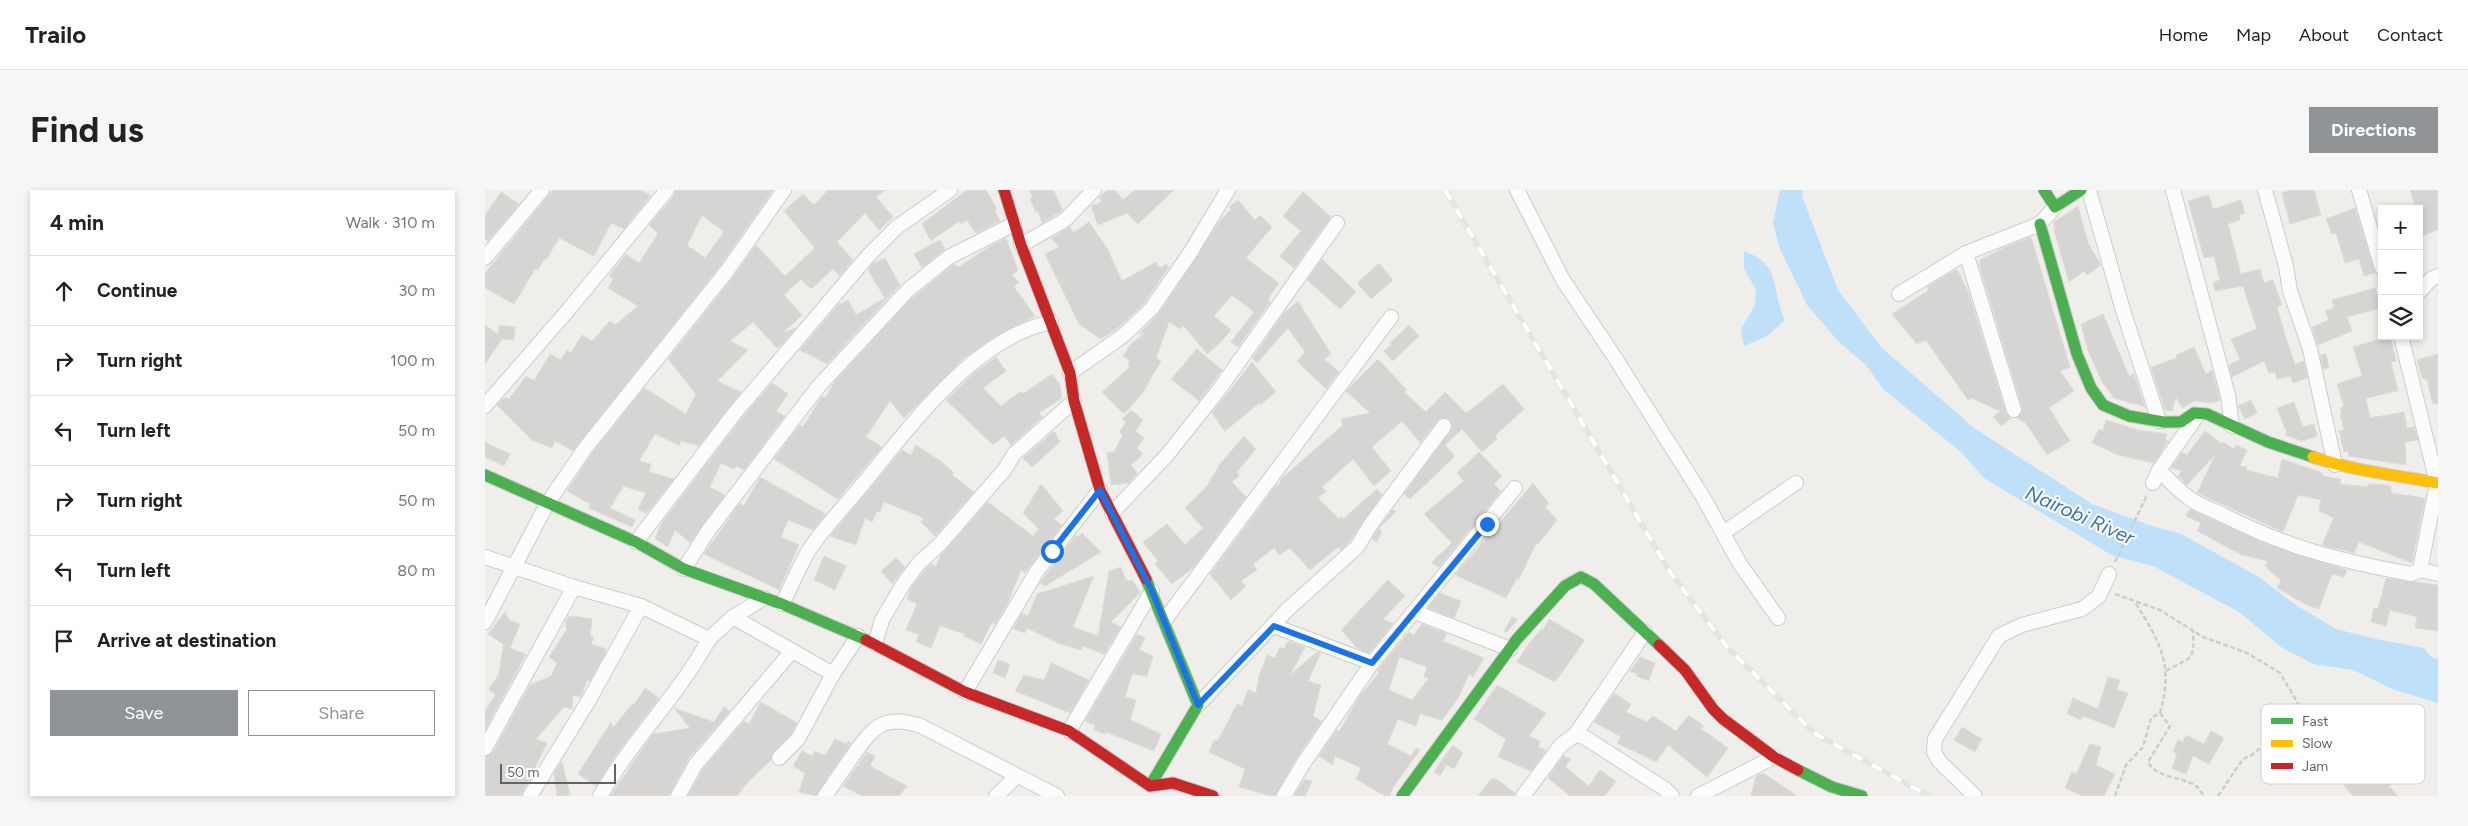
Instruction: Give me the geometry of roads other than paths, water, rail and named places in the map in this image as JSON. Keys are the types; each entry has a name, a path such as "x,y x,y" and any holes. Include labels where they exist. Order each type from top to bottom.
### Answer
{"street":[{"path":"485,258 542,190"},
{"path":"485,406 569,309 667,190"},
{"path":"485,622 547,504 586,446 727,271 784,190"},
{"path":"636,542 733,414 868,256 897,227 950,190"},
{"path":"1004,190 1021,245 1070,373 1074,401 1100,490 1152,591 1198,705"},
{"path":"1021,245 1065,220 1094,190"},
{"path":"1070,373 1124,335 1151,308 1186,258 1228,190"},
{"path":"1517,190 1563,280 1612,353 1703,497 1740,564 1779,618"},
{"path":"2045,190 2055,207"},
{"path":"1899,294 1965,253 2040,224 2055,207 2081,190"},
{"path":"2089,190 2122,307 2159,421"},
{"path":"2173,190 2229,395 2232,426"},
{"path":"2265,190 2286,266 2290,290 2310,349 2335,465"},
{"path":"2359,190 2378,254"},
{"path":"684,569 709,531 818,387 908,290 949,257 1014,224"},
{"path":"1113,513 1167,455 1218,391 1337,224"},
{"path":"2040,224 2077,354 2087,373 2090,388 2103,406 2129,416 2159,421 2183,422 2194,413 2207,414 2268,442 2335,465 2363,472 2388,473 2437,483"},
{"path":"1965,253 2014,410"},
{"path":"2423,288 2431,279 2438,276"},
{"path":"1164,621 1391,317"},
{"path":"782,604 810,550 928,407 972,364 992,348 1030,328 1051,322"},
{"path":"2402,340 2437,483 2420,570"},
{"path":"875,644 882,620 901,586 918,564 940,544 1005,469 1014,454 1074,401"},
{"path":"2153,483 2159,470 2199,413"},
{"path":"1149,786 1198,705 1287,610 1357,547 1371,524 1445,426"},
{"path":"2159,470 2175,487 2195,502 2247,528 2312,553 2411,574 2420,570 2438,574"},
{"path":"487,479 636,542 684,569 782,604 858,636 965,692 1069,731 1149,786 1173,784 1213,796"},
{"path":"1723,533 1796,483"},
{"path":"1284,796 1303,764 1372,663 1515,488"},
{"path":"965,692 1037,571 1100,490"},
{"path":"485,557 574,587 641,606 709,639"},
{"path":"1975,796 1939,761 1934,752 1935,739 1999,636 2022,625 2082,609 2095,599 2109,574"},
{"path":"1402,796 1472,696 1537,615 1570,581 1581,578 1594,584 1685,670 1713,709 1723,719 1774,757 1832,787 1862,796"},
{"path":"485,748 574,587"},
{"path":"1069,731 1152,591"},
{"path":"600,796 637,740 694,668 709,639 733,617 764,598"},
{"path":"530,796 589,700 641,606"},
{"path":"1415,612 1511,649"},
{"path":"733,617 833,674"},
{"path":"1274,626 1372,663"},
{"path":"1523,796 1561,744 1575,735 1645,632"},
{"path":"779,758 798,739 833,674 858,636"},
{"path":"678,796 696,764 791,651"},
{"path":"825,796 871,731 885,724 897,721 921,726 1057,796"},
{"path":"1575,735 1584,737 1665,788 1672,796"},
{"path":"1697,796 1774,757"},
{"path":"996,796 1017,776"}],"water":[{"name":"Nairobi River","path":"1780,190 1803,190 1802,196 1838,290 1881,347 1974,428 2092,504 2152,526 2181,534 2259,577 2297,606 2336,629 2424,648 2431,657 2438,659 2438,703 2392,689 2353,670 2313,664 2281,647 2239,612 2153,566 2113,556 1984,478 1961,452 1883,389 1866,365 1838,341 1807,305 1779,247 1773,223"},
{"path":"1744,251 1765,263 1770,271 1785,320 1767,336 1744,346 1741,329 1755,305 1756,290 1744,268"}],"railway":[{"path":"1445,190 1670,572 1727,647 1814,733 1929,796"}]}
